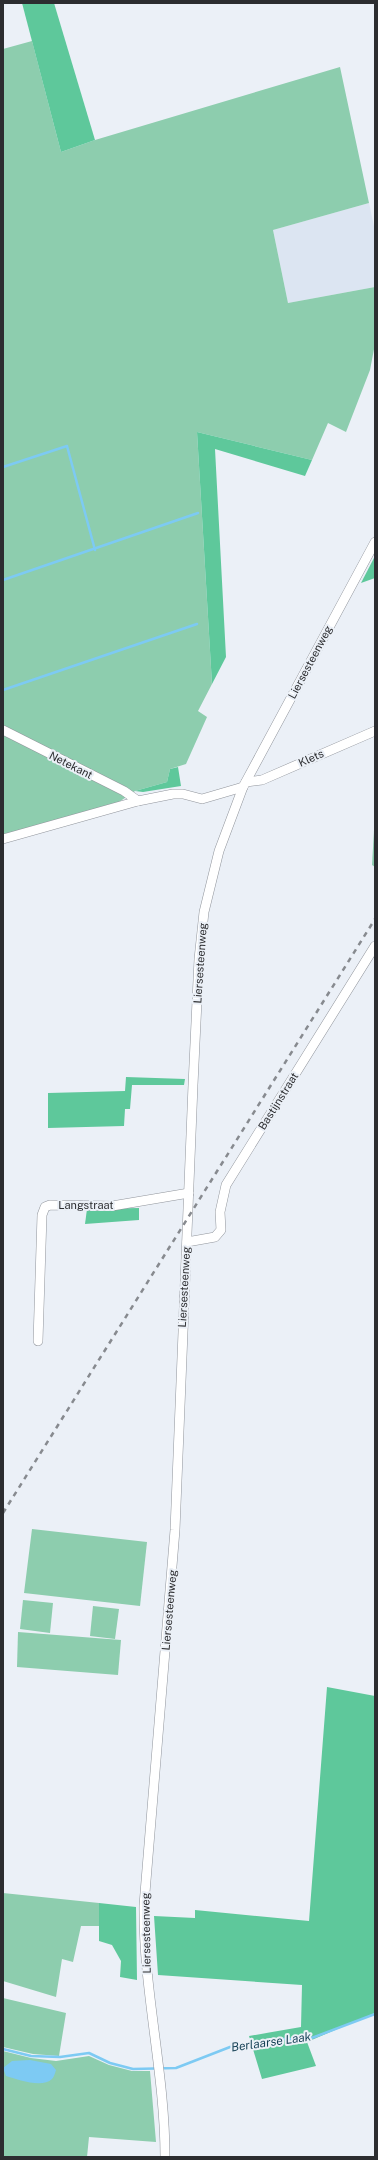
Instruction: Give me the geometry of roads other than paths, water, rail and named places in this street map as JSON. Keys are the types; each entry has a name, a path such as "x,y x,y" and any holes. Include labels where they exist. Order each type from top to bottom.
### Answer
{"street":[{"name":"Liersesteenweg","path":"165,2157 160,2069 146,1976 144,1905 175,1530 198,974 204,912 219,851 245,785 375,542"},
{"name":"Netekant","path":"3,730 138,800"},
{"name":"Klets","path":"245,785 262,780 375,731"},
{"path":"3,839 138,800 173,794 183,794 202,799 245,785"},
{"name":"Bastijnstraat","path":"187,1242 215,1237 221,1230 220,1212 226,1185 375,946"},
{"name":"Langstraat","path":"38,1341 42,1215 45,1207 50,1205 112,1206 189,1193"}],"water":[{"path":"30,2060 51,2064 56,2070 53,2078 48,2082 36,2083 6,2076 3,2068 12,2061"}],"waterway":[{"path":"3,467 67,446 95,550"},
{"path":"3,580 198,513"},
{"path":"3,690 197,624"},
{"name":"Berlaarse Laak","path":"3,2049 31,2056 60,2057 89,2053 110,2063 133,2069 176,2068 230,2047 279,2039 309,2039 375,2014"}],"railway":[{"path":"3,1513 375,919"}]}
